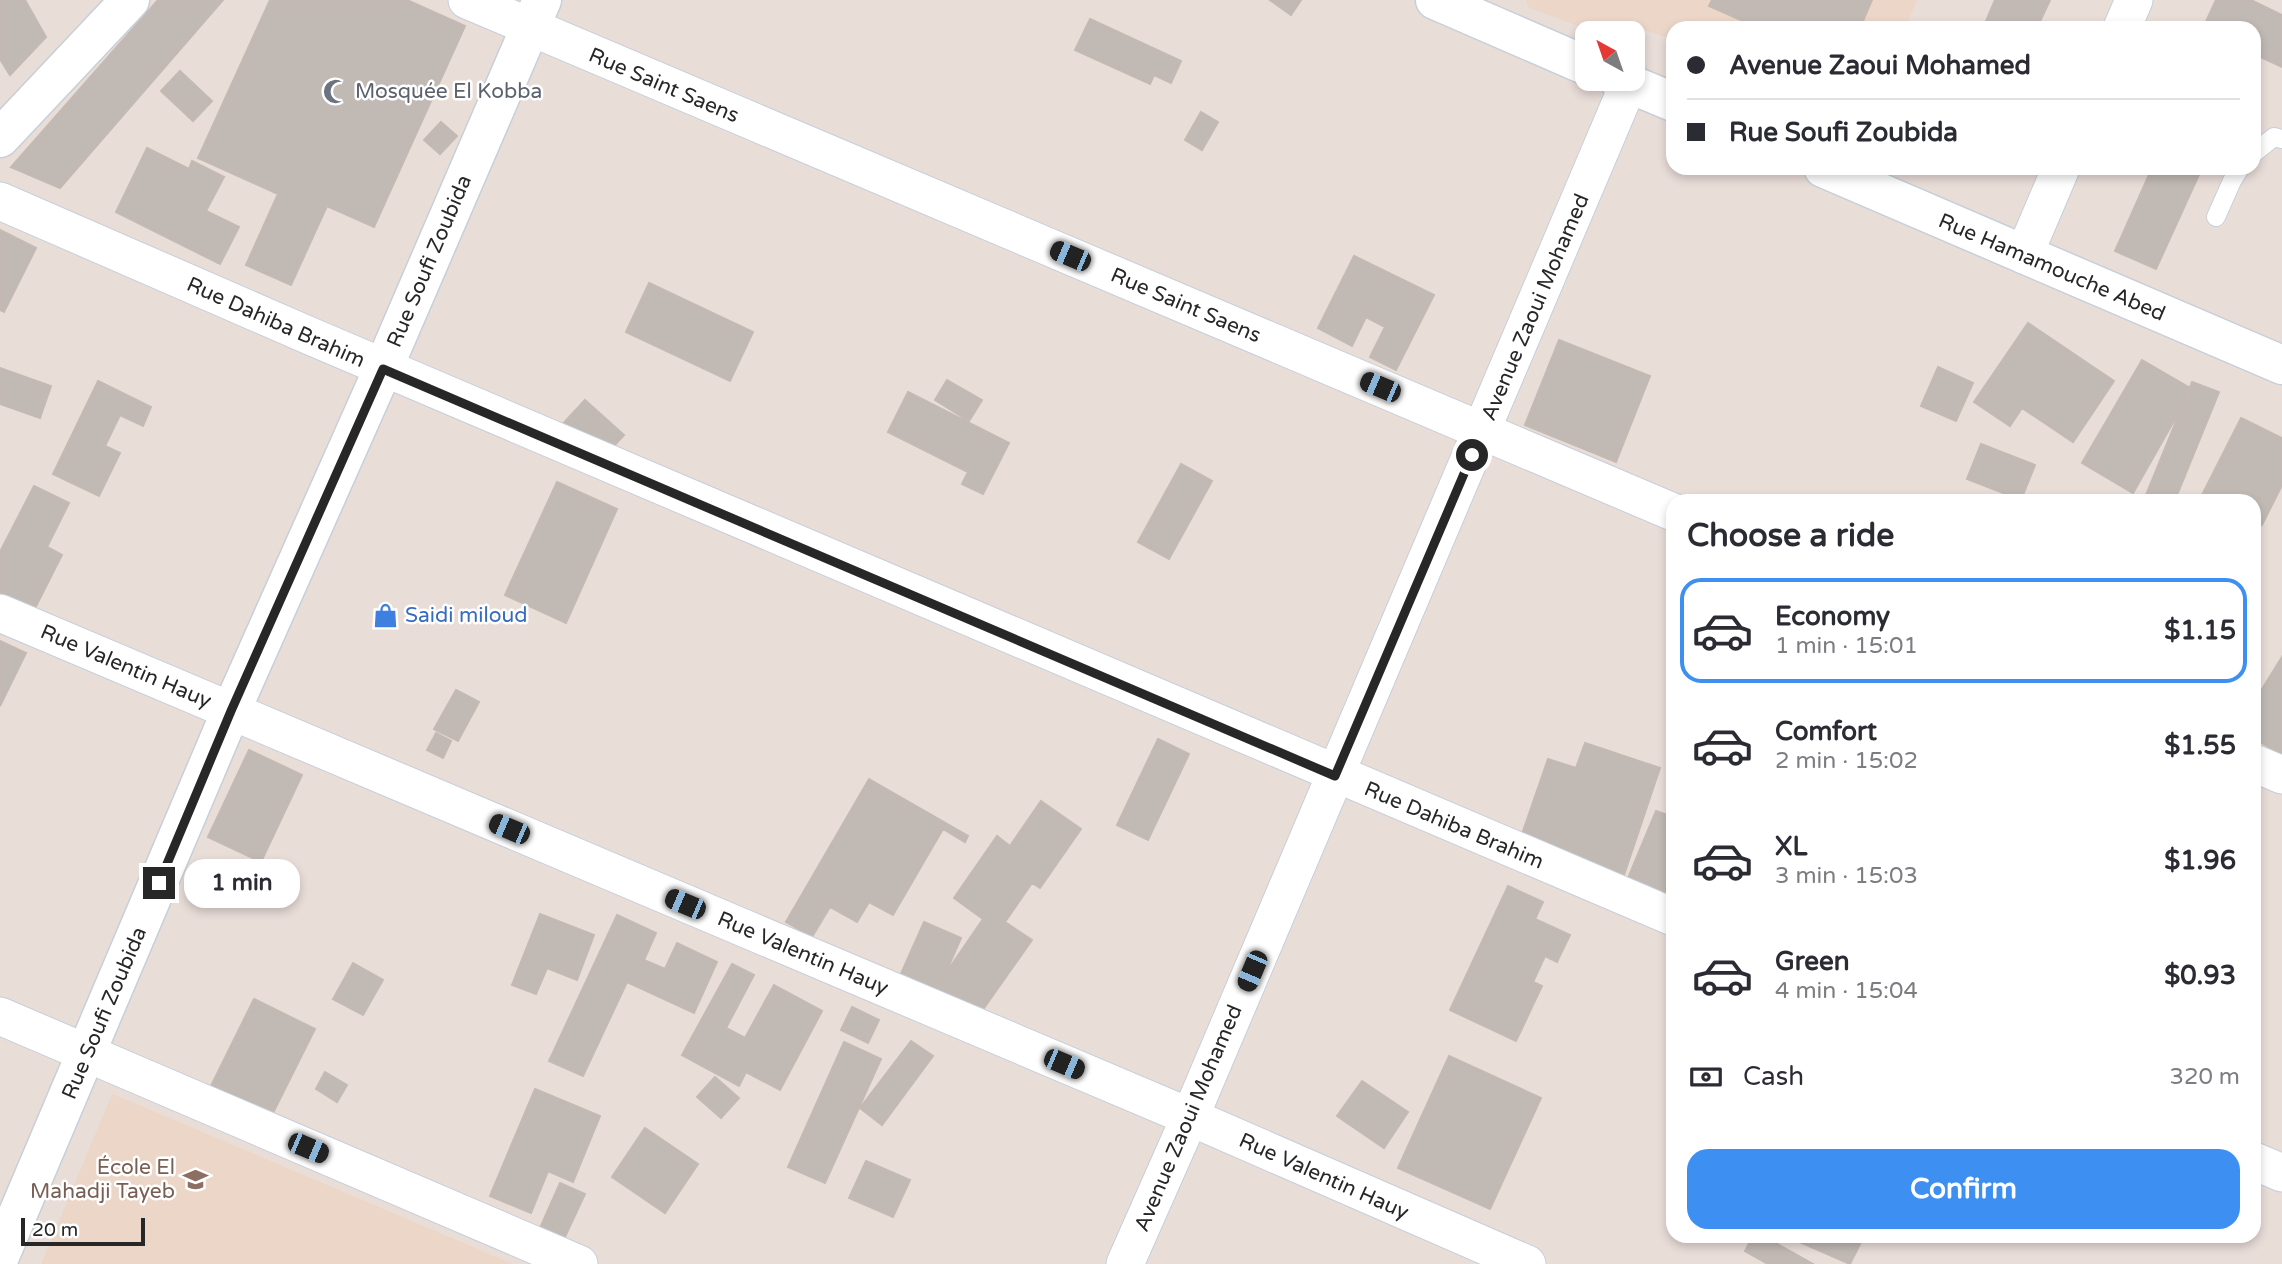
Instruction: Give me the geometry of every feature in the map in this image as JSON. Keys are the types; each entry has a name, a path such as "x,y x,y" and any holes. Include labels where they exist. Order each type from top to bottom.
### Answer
{"street":[{"path":"0,138 130,0"},
{"name":"Rue Saint Saens","path":"467,0 536,14 1666,509"},
{"path":"1435,0 1575,61"},
{"path":"2125,21 2134,0"},
{"name":"Rue Soufi Zoubida","path":"0,1255 231,711 383,369 536,14"},
{"path":"1645,90 1666,100"},
{"name":"Avenue Zaoui Mohamed","path":"1125,1264 1483,430 1620,91"},
{"name":"Rue Hamamouche Abed","path":"1839,175 2282,365"},
{"path":"2024,255 2059,175"},
{"name":"Rue Dahiba Brahim","path":"0,201 383,369 1666,915"},
{"name":"Rue Valentin Hauy","path":"0,612 1190,1117 1527,1264"},
{"path":"2261,766 2282,775"},
{"path":"0,1016 579,1264"},
{"path":"2261,1164 2282,1173"}],"lane":[{"path":"2261,147 2274,137 2282,139"},
{"path":"2216,217 2236,175"}],"shaded area":[{"path":"1526,0 1917,0 1908,21 1666,21 1666,37 1645,30 1645,21 1575,21 1575,25 1529,8"},
{"name":"École El Mahadji Tayeb","path":"113,1094 513,1264 41,1264"}],"building":[{"path":"0,0 25,0 46,37 10,75 0,59"},
{"path":"158,0 223,0 60,188 11,167"},
{"name":"Mosquée El Kobba","path":"270,0 407,0 465,26 374,227 327,206 291,285 246,265 278,194 198,158"},
{"path":"1270,0 1301,0 1291,15"},
{"path":"1712,0 1872,0 1863,21 1743,21 1709,6"},
{"path":"1995,0 2050,0 2040,21 1986,21"},
{"path":"2216,0 2251,0 2282,15 2282,67 2261,57 2261,21 2206,21"},
{"path":"1090,19 1181,61 1171,83 1154,75 1150,84 1075,50"},
{"path":"180,71 212,101 193,121 161,91"},
{"path":"1201,112 1218,122 1202,150 1185,140"},
{"path":"441,122 457,136 440,154 424,140"},
{"path":"147,148 189,169 192,161 224,177 206,211 239,227 220,264 116,212"},
{"path":"2149,175 2199,175 2156,269 2115,251"},
{"path":"0,230 36,248 4,312 0,310"},
{"path":"1354,256 1434,295 1396,370 1370,357 1385,327 1366,317 1352,346 1318,328"},
{"path":"649,283 753,332 730,381 626,332"},
{"path":"2028,323 2114,381 2073,442 2022,408 2010,426 1974,402"},
{"path":"1559,340 1650,376 1616,462 1525,425"},
{"path":"2142,360 2192,389 2133,493 2082,463"},
{"path":"1938,367 1973,383 1956,421 1921,406"},
{"path":"0,368 51,386 40,418 0,404"},
{"path":"947,380 982,400 969,421 935,400"},
{"path":"98,381 151,407 143,426 120,415 105,446 120,453 99,496 53,474"},
{"path":"2192,382 2219,392 2177,494 2146,494"},
{"path":"908,392 1009,443 983,494 962,484 968,472 888,432"},
{"path":"585,400 624,435 599,462 560,427"},
{"path":"2241,418 2282,438 2282,485 2262,525 2261,494 2203,494"},
{"path":"1981,444 2035,465 2023,494 2006,494 1967,479"},
{"path":"1181,464 1212,481 1169,559 1138,542"},
{"path":"557,482 617,509 566,623 505,595"},
{"path":"34,486 69,503 47,547 62,555 30,618 0,603 0,552"},
{"path":"0,641 26,653 0,706"},
{"path":"2282,657 2282,755 2261,742 2261,691"},
{"path":"456,690 479,702 458,741 434,729"},
{"path":"436,733 451,741 443,758 427,750"},
{"path":"1158,739 1189,754 1148,840 1117,825"},
{"path":"1585,743 1660,768 1624,875 1520,840 1548,759 1576,768"},
{"path":"249,750 302,775 261,862 208,837"},
{"path":"869,779 968,836 965,842 943,829 893,915 869,902 857,922 830,907 812,937 786,922"},
{"path":"1041,801 1081,829 1040,888 1032,883 1005,922 1032,940 977,1018 935,989 983,919 954,898 997,836 1010,846"},
{"path":"1656,811 1666,815 1666,899 1626,883"},
{"path":"1508,886 1543,902 1535,919 1570,935 1557,962 1545,956 1533,982 1542,986 1516,1041 1450,1010"},
{"path":"540,914 594,935 577,980 547,968 536,994 512,985"},
{"path":"617,915 656,933 644,960 665,969 677,943 717,962 694,1013 627,982 583,1076 549,1061"},
{"path":"924,922 961,938 937,993 900,976"},
{"path":"353,963 383,980 363,1015 333,999"},
{"path":"732,964 754,975 726,1028 745,1038 774,985 822,1011 780,1090 746,1072 739,1086 682,1055"},
{"path":"254,999 315,1029 267,1125 207,1094"},
{"path":"852,1007 879,1020 868,1043 841,1030"},
{"path":"911,1041 933,1056 882,1125 860,1108"},
{"path":"844,1042 881,1059 825,1183 788,1167"},
{"path":"1449,1056 1541,1098 1490,1209 1398,1168"},
{"path":"325,1072 347,1085 337,1102 316,1089"},
{"path":"715,1077 739,1098 721,1118 697,1097"},
{"path":"1362,1081 1408,1112 1384,1148 1337,1116"},
{"path":"535,1089 600,1116 573,1182 548,1171 531,1213 490,1196"},
{"path":"645,1128 698,1164 665,1213 612,1177"},
{"path":"866,1161 910,1180 893,1217 849,1198"},
{"path":"560,1183 585,1194 564,1239 540,1228"},
{"path":"1749,1243 1776,1243 1813,1264 1768,1264 1745,1251"},
{"path":"1802,1243 1860,1243 1850,1264"}],"place":[{"name":"Mosquée El Kobba","path":"335,91"},
{"name":"Saidi miloud","path":"385,615"},
{"name":"École El Mahadji Tayeb","path":"195,1179"}],"route":[{"path":"159,883 231,711 383,369 1335,776 1472,455"}]}
